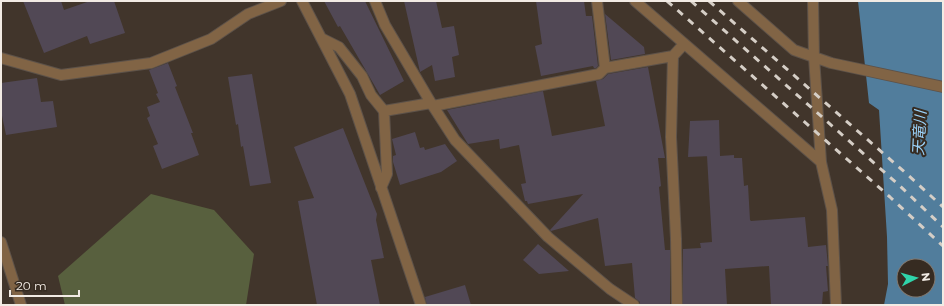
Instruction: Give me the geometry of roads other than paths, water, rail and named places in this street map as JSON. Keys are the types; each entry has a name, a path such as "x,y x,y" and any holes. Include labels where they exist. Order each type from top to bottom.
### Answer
{"street":[{"path":"1,58 61,75 151,63 211,39 248,14 281,1"},
{"path":"302,1 350,94 420,305"},
{"path":"375,1 385,25 455,140 548,237 610,289 634,305"},
{"path":"597,1 605,68"},
{"path":"635,1 821,162"},
{"path":"738,1 794,50 831,63 943,87"},
{"path":"813,1 814,57 821,162 832,210 836,305"},
{"path":"321,38 339,46 362,76 371,95 384,111 387,174 381,188"},
{"path":"384,111 432,104 599,74 605,68 673,56 684,44"},
{"path":"673,56 671,137 676,239 677,305"},
{"path":"1,242 21,305"}],"water":[{"name":"天竜川","path":"858,1 943,1 943,305 884,305 888,284 887,237 879,110 869,103"}],"railway":[{"path":"667,1 890,197 943,246"},
{"path":"691,1 900,186 943,227"},
{"path":"709,1 943,207"}]}
